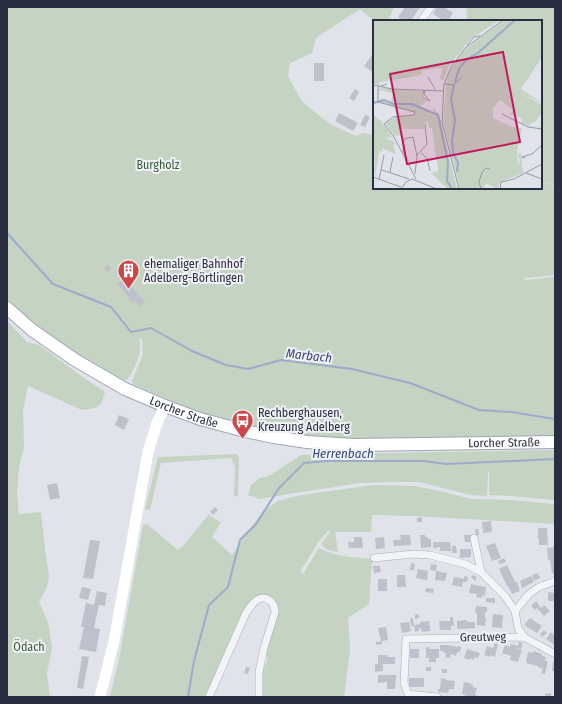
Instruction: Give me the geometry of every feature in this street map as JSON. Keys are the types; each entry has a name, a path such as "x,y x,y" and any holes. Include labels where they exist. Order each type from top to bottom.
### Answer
{"main road":[{"name":"Lorcher Straße","path":"7,308 32,330 75,360 125,389 200,419 245,431 307,442 353,445 555,442"},
{"path":"100,697 114,641 148,452 157,423 165,406"}],"street":[{"path":"422,20 431,7"},
{"path":"474,538 481,572"},
{"path":"374,558 414,554 430,555 465,564 481,572 505,596 515,611 518,628 524,637"},
{"path":"515,611 529,594 555,581"},
{"path":"209,697 246,613 255,602 263,598 271,601 275,609 259,672 259,697"},
{"name":"Greutweg","path":"436,697 408,694 404,683 406,639 524,637 555,654"}],"green space":[{"name":"Burgholz","path":"7,7 394,7 388,20 373,20 360,9 316,38 312,53 290,63 288,76 302,102 330,124 356,136 363,133 373,135 373,189 542,189 542,181 555,186 555,275 525,278 524,280 555,277 555,437 391,441 310,438 245,425 183,406 133,384 132,381 143,354 142,339 139,339 140,352 133,371 125,381 49,338 7,302"},
{"path":"467,7 555,8 555,185 542,181 542,20 467,20"},
{"name":"Ödach","path":"7,321 27,342 39,345 105,392 101,404 95,408 82,410 28,386 23,410 24,447 19,467 17,495 19,514 41,512 49,577 47,587 39,602 48,622 52,647 47,673 50,697 7,697"},
{"path":"555,450 555,500 489,495 489,472 487,496 470,495 419,482 360,483 260,499 248,495 251,485 260,478 269,476 301,455"},
{"path":"237,454 239,458 238,495 234,497 235,467 231,458 161,463 150,510 145,509 158,457"},
{"path":"374,485 415,486 471,499 512,500 553,504 555,505 555,524 372,515 371,532 335,532 338,552 331,551 321,544 331,531 328,531 319,541 300,572 303,574 319,548 338,555 372,559 369,604 348,618 350,650 344,697 263,697 263,672 268,658 265,655 276,615 272,600 254,601 206,697 110,697 119,659 143,525 147,524 178,550 209,514 221,522 212,537 232,555 263,511 278,501 301,495"}],"building":[{"path":"405,7 420,7 412,20 402,20 398,17"},
{"path":"437,7 444,7 453,13 449,20 442,20 433,14"},
{"path":"373,53 373,72 364,66"},
{"path":"314,63 324,63 324,81 314,81"},
{"path":"355,89 359,92 354,101 349,98"},
{"path":"339,113 358,123 353,131 335,121"},
{"path":"365,115 370,117 365,127 360,125"},
{"path":"108,265 111,269 108,272 104,268"},
{"name":"ehemaliger Bahnhof Adelberg-Börtlingen","path":"123,279 145,301 140,306 135,301 132,303 128,299 130,298 117,284"},
{"path":"119,415 129,419 124,430 115,425"},
{"path":"57,483 60,498 50,500 47,485"},
{"path":"215,507 218,510 213,515 210,512"},
{"path":"422,517 422,522 417,522 417,518"},
{"path":"491,521 492,532 483,533 482,522"},
{"path":"538,528 547,528 548,545 539,545 539,538 537,535"},
{"path":"475,529 478,529 479,535 476,536"},
{"path":"400,535 410,535 411,545 394,546 393,540 401,540"},
{"path":"420,535 425,535 428,539 431,539 431,547 421,548"},
{"path":"464,535 471,535 471,542 465,542"},
{"path":"354,537 362,537 363,548 349,548 348,542 354,542"},
{"path":"384,537 385,548 376,549 375,538"},
{"path":"90,540 100,541 93,579 83,578"},
{"path":"433,542 450,542 451,551 440,551 440,547 433,548"},
{"path":"495,543 501,558 492,561 486,546"},
{"path":"452,546 456,546 457,553 452,553"},
{"path":"555,547 555,573 552,574 550,559 548,560 547,548"},
{"path":"460,549 471,549 471,557 460,558"},
{"path":"504,558 506,562 500,564 498,561"},
{"path":"411,563 415,564 414,570 410,570"},
{"path":"431,564 437,565 436,571 430,570"},
{"path":"507,565 515,582 517,582 520,591 512,594 499,569"},
{"path":"373,566 380,566 381,572 374,573"},
{"path":"418,569 428,571 427,580 416,578"},
{"path":"436,571 447,573 445,581 435,580"},
{"path":"538,573 540,578 534,581 532,575"},
{"path":"397,575 405,575 406,587 397,587"},
{"path":"473,575 477,577 475,581 471,577"},
{"path":"464,576 468,577 467,582 463,582 462,587 452,585 454,577 464,579"},
{"path":"531,576 534,582 522,588 520,581"},
{"path":"378,579 387,579 387,591 378,591"},
{"path":"471,584 486,587 485,596 482,595 482,598 476,597 477,594 469,593"},
{"path":"82,587 91,589 88,600 79,598"},
{"path":"426,588 434,589 433,593 425,592"},
{"path":"97,591 107,593 105,606 99,605 94,628 100,629 96,652 79,649 84,627 81,627 86,603 94,605"},
{"path":"548,592 555,593 555,601 548,601"},
{"path":"486,598 495,598 495,603 486,602"},
{"path":"536,601 541,608 544,605 550,611 544,616 537,608 535,610 531,606"},
{"path":"476,606 487,607 487,612 485,612 485,626 477,625 477,613 475,613"},
{"path":"419,614 419,618 415,619 415,615"},
{"path":"493,614 503,615 502,628 492,627"},
{"path":"450,617 453,617 454,626 451,626 451,630 440,630 439,621 450,621"},
{"path":"413,618 414,626 411,626 410,619"},
{"path":"530,618 542,626 537,633 524,625"},
{"path":"467,620 467,622 475,622 475,628 457,629 457,621"},
{"path":"429,621 430,631 422,632 421,628 419,628 419,631 415,632 414,625 420,624 420,622"},
{"path":"409,622 411,631 402,633 400,623"},
{"path":"386,627 388,640 381,641 378,628"},
{"path":"544,630 547,633 542,637 540,634"},
{"path":"551,632 555,636 555,645 546,639"},
{"path":"382,641 382,644 376,645 376,642"},
{"path":"519,642 523,643 521,649 517,648 522,650 518,662 510,660 511,656 502,653 505,645 510,647 511,644 518,646"},
{"path":"495,643 498,644 495,657 491,655 490,657 484,655 487,646 493,648"},
{"path":"440,645 461,647 460,652 457,652 456,656 451,654 450,658 445,657 446,653 440,651"},
{"path":"426,647 429,647 429,649 439,649 439,658 436,658 436,662 429,662 429,658 426,658"},
{"path":"410,649 419,649 419,658 410,658"},
{"path":"467,649 480,653 478,658 475,657 474,660 470,658 470,660 464,658"},
{"path":"533,651 546,657 545,661 548,661 545,674 541,673 543,669 538,666 526,663 528,652 533,653"},
{"path":"378,655 395,657 395,664 383,664 383,671 375,672 375,664 378,664"},
{"path":"82,656 89,657 83,689 77,688"},
{"path":"553,662 555,662 555,671 552,671"},
{"path":"246,667 250,668 248,674 244,673"},
{"path":"426,667 431,667 431,671 426,671"},
{"path":"442,669 447,669 447,673 442,673"},
{"path":"378,675 396,675 395,689 387,689 387,682 378,683"},
{"path":"409,678 424,678 424,687 409,687"},
{"path":"441,678 455,681 454,689 449,689 448,693 438,692 438,689 440,689"},
{"path":"464,682 470,683 473,687 477,688 475,695 479,696 478,697 470,697 462,694"},
{"path":"551,693 552,697 546,697 545,694"}],"waterway":[{"name":"Marbach","path":"7,233 53,284 111,307 131,332 151,328 192,351 226,365 248,369 281,360 352,369 410,383 479,410 512,412 555,418"},
{"name":"Herrenbach","path":"188,697 194,661 209,605 228,587 240,540 256,524 279,488 304,463 327,461 424,461 446,464 555,459"}],"place":[{"name":"ehemaliger Bahnhof Adelberg-Börtlingen","path":"129,290"},
{"name":"Rechberghausen, Kreuzung Adelberg","path":"242,440"}]}
